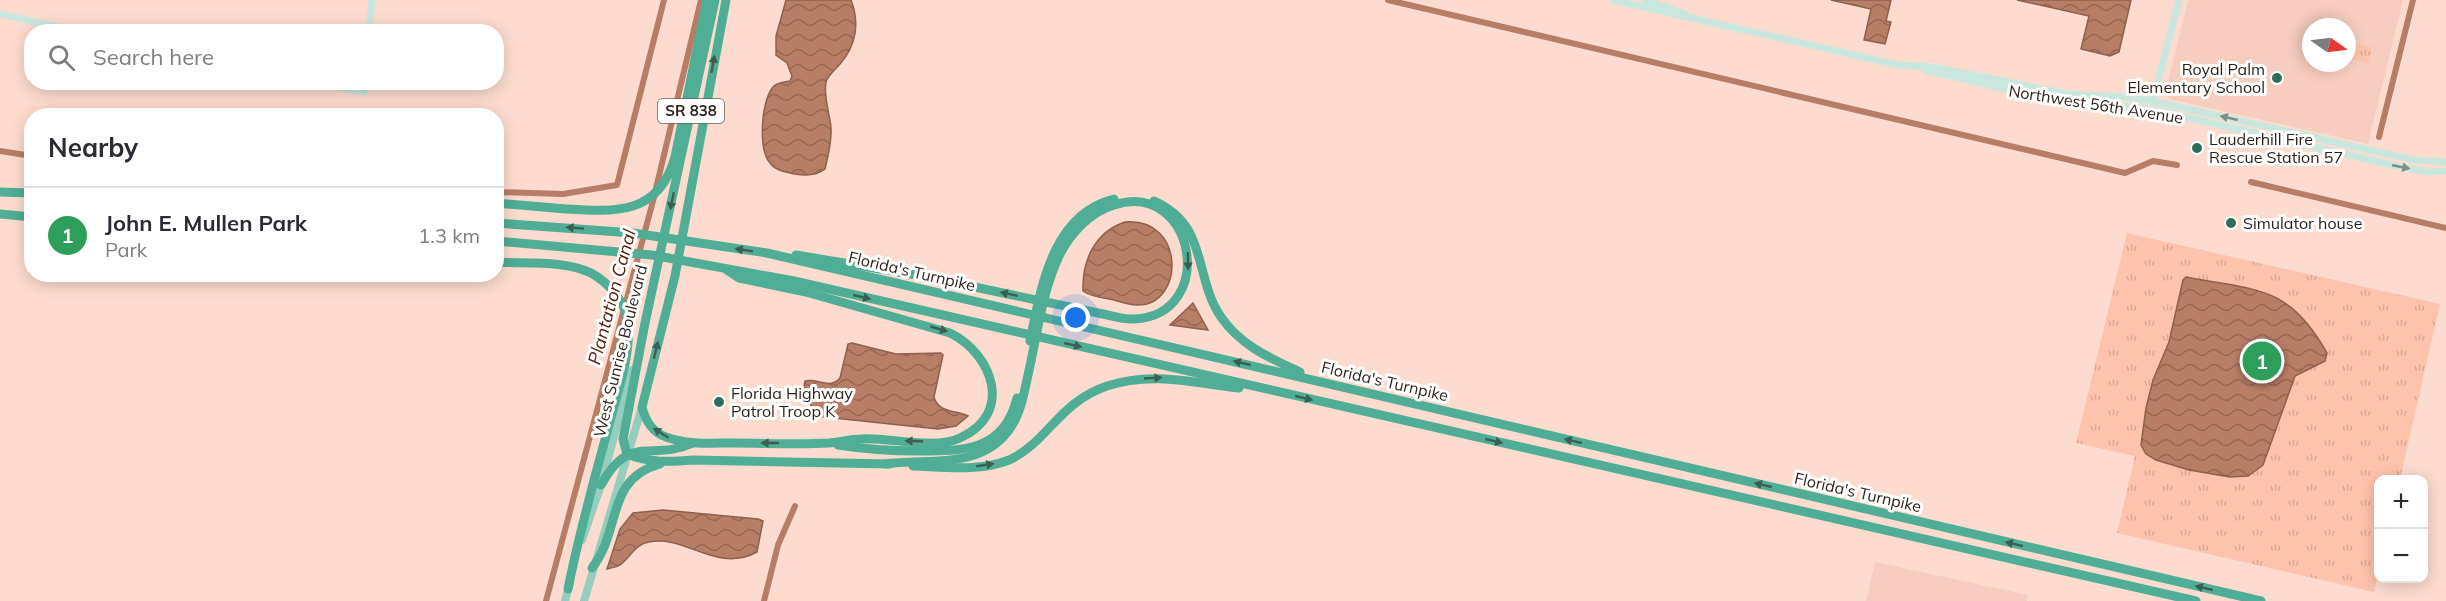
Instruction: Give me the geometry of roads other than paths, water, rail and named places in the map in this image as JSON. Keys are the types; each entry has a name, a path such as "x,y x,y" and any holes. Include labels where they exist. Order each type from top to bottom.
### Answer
{"highway":[{"path":"504,204 608,212 628,209 645,202 657,192 666,179 675,157 707,0"},
{"name":"West Sunrise Boulevard","path":"645,322 715,0"},
{"name":"West Sunrise Boulevard","path":"642,407 675,276 726,0"},
{"path":"0,192 24,194"},
{"path":"885,464 960,458 987,450 1010,429 1018,413 1043,294 1055,249 1085,213 1120,197 1153,200 1179,217 1192,234 1208,291 1217,311 1230,329 1258,352 1319,381"},
{"path":"767,253 830,259 1137,319 1166,307 1182,289 1189,258 1184,238 1174,222 1150,206 1130,202 1108,207 1089,219 1069,240 1043,294"},
{"path":"0,214 24,216"},
{"name":"Florida's Turnpike","path":"504,224 633,233 767,253 2261,601"},
{"name":"Florida's Turnpike","path":"504,242 629,252 723,267 2196,601"},
{"path":"504,263 577,269 591,273 605,284 623,306 628,321 627,346 580,528 568,589"},
{"path":"642,407 655,431 669,438 693,444 828,443 861,439 937,442 960,438 982,422 990,405 993,389 984,361 976,350 950,333 806,292 739,278 723,267"},
{"path":"627,454 623,439 645,322"},
{"path":"828,443 860,449 949,451 985,443 1001,429 1012,414 1029,358"},
{"path":"592,568 603,554 629,480 646,468 671,462 694,460 983,467 1009,459 1032,444 1060,414 1080,398 1108,386 1136,379 1170,378 1280,392"},
{"path":"601,484 616,461 627,454 641,450 682,448 693,444"},
{"path":"627,454 642,460 671,462"}],"main road":[{"name":"West Sunrise Boulevard","path":"565,601 601,484 645,322"},
{"name":"West Sunrise Boulevard","path":"584,601 642,407"}],"street":[{"path":"370,24 372,0"},
{"name":"Northwest 56th Avenue","path":"1613,0 2043,98 2151,109 2392,165 2426,172 2446,171"},
{"name":"Northwest 56th Avenue","path":"1645,0 1692,17"},
{"path":"2154,101 2179,0"},
{"path":"0,14 44,24"},
{"name":"Northwest 56th Avenue","path":"1922,69 1933,68 2067,94 2154,101 2414,160 2446,162"}],"water":[{"path":"786,0 851,0 854,9 856,26 850,50 826,82 825,93 831,133 825,169 811,175 791,173 775,168 766,156 764,147 762,125 769,94 775,85 790,81 792,76 787,63 776,55 776,36"},
{"path":"1831,0 1891,0 1886,21 1891,22 1885,44 1864,40 1871,9"},
{"path":"2017,0 2131,0 2119,52 2110,56 2081,49 2089,16"},
{"path":"1125,222 1145,224 1159,233 1168,246 1172,262 1170,278 1164,292 1153,302 1137,305 1094,296 1083,291 1085,269 1092,249 1106,233"},
{"path":"2186,277 2252,289 2284,302 2313,330 2327,353 2325,361 2295,376 2263,465 2248,476 2230,477 2189,470 2156,460 2146,454 2141,445 2146,408 2153,380 2169,342 2183,280"},
{"path":"1193,303 1208,330 1170,325"},
{"path":"848,344 896,354 941,353 943,355 934,397 936,402 943,408 968,416 956,426 938,429 815,416 804,386 805,381 832,383 840,378"},
{"path":"663,510 763,521 757,552 742,558 728,559 675,543 649,542 636,548 620,565 607,569 620,529 633,513"}],"waterway":[{"path":"504,192 563,194 617,185 664,0"},
{"name":"Plantation Canal","path":"546,601 653,201 701,0"},
{"path":"1388,0 2125,173 2153,161 2177,165"},
{"path":"2379,137 2413,0"},
{"path":"0,151 24,155"},
{"path":"2251,182 2446,228"},
{"path":"764,601 778,545 795,506"}],"place":[{"name":"Royal Palm Elementary School","path":"2277,78"},
{"name":"Lauderhill Fire Rescue Station 57","path":"2197,148"},
{"name":"Simulator house","path":"2231,223"},
{"name":"John E. Mullen Park","path":"2262,361"},
{"name":"Florida Highway Patrol Troop K","path":"719,402"}]}
